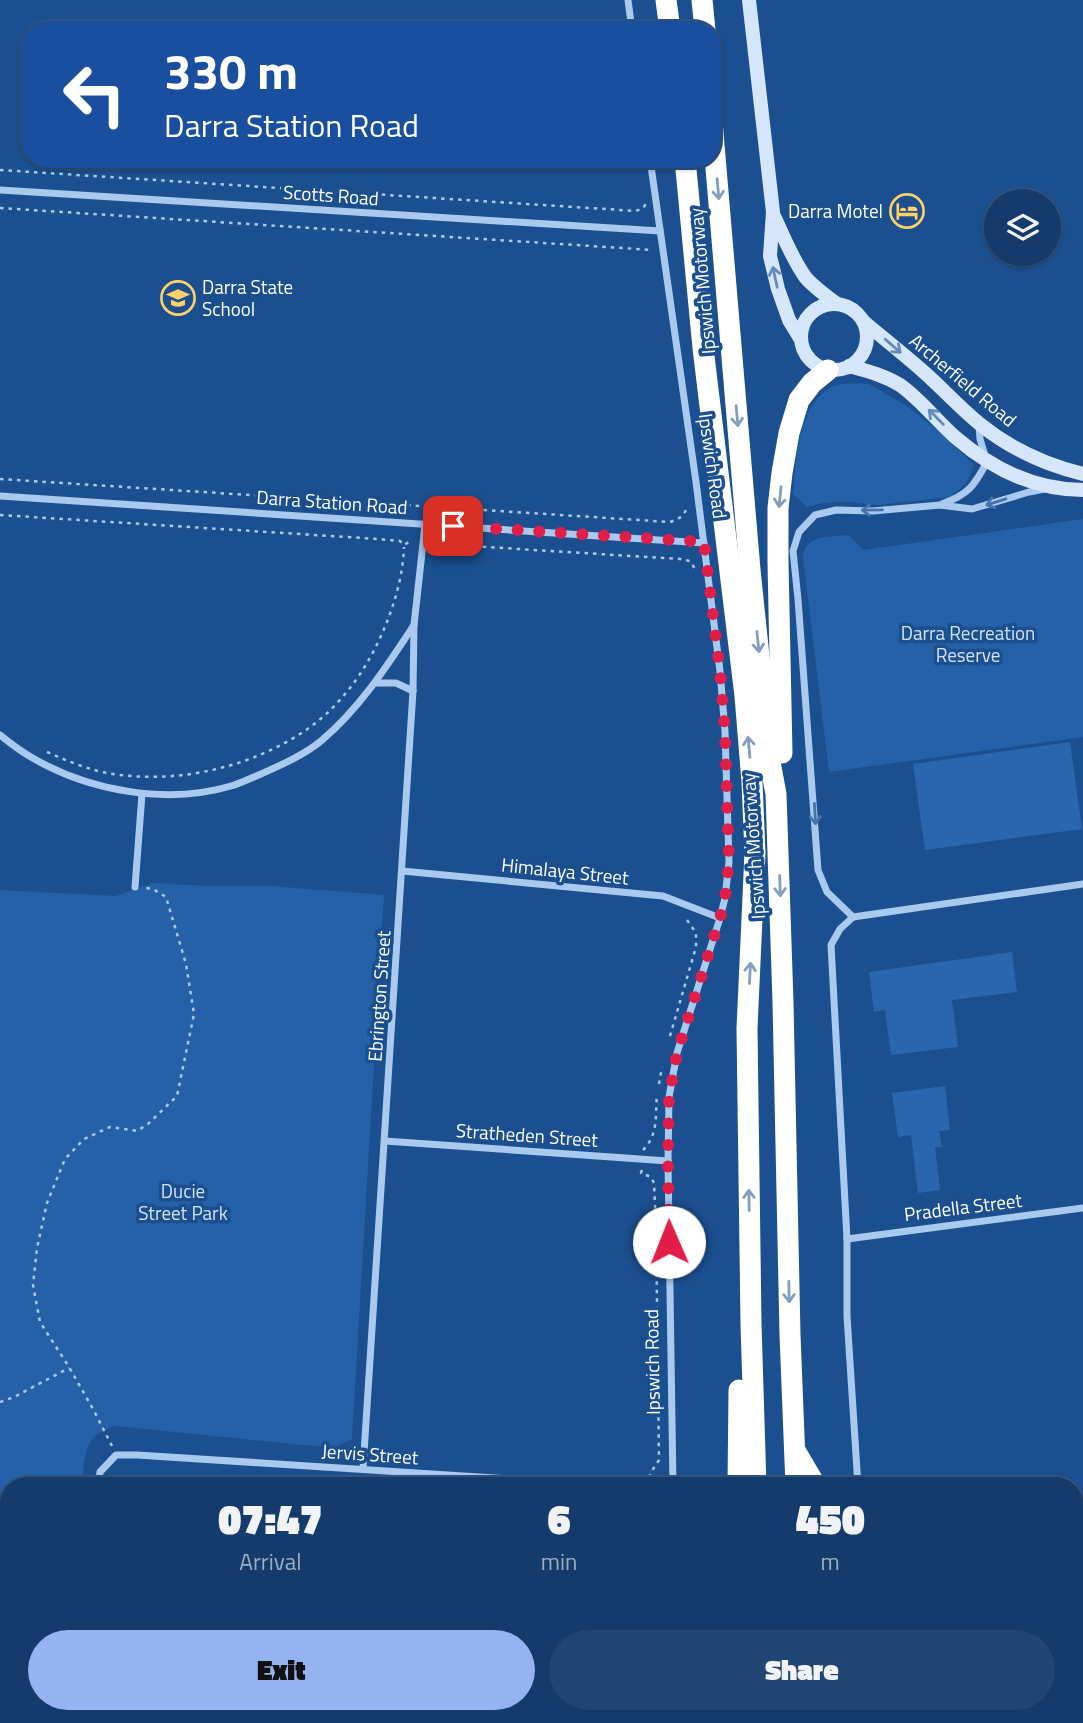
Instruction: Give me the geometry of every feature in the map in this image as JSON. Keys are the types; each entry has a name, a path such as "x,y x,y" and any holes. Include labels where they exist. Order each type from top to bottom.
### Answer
{"highway":[{"path":"666,0 669,21"},
{"path":"702,0 704,21"},
{"name":"Ipswich Motorway","path":"686,168 703,348 745,696 752,782 755,853 747,1028 756,1477"},
{"name":"Ipswich Motorway","path":"716,168 750,570 770,762 776,794 796,1477"},
{"path":"776,794 782,755 778,508 782,474 789,433 799,400 812,383 828,370"},
{"path":"738,1477 739,1346 751,1324"},
{"path":"795,1450 811,1477"}],"main road":[{"path":"749,0 772,212 770,256 778,289 789,320 808,359 817,366 828,370 849,366 858,360 867,341 863,320 848,306 837,304 826,304 807,317 800,338"},
{"path":"772,212 806,278 837,304"},
{"name":"Archerfield Road","path":"863,320 979,423 1004,441 1032,457 1083,474"},
{"path":"849,366 877,373 898,384 955,437 987,461 1028,481 1083,490"}],"street":[{"path":"628,0 631,21"},
{"name":"Ipswich Road","path":"651,168 720,671 725,731 729,862 720,918 677,1053 669,1097 673,1477"},
{"name":"Scotts Road","path":"0,190 660,231"},
{"path":"940,505 959,498 976,482 987,461 980,439 979,423"},
{"path":"853,916 827,892 818,870 793,551 799,532 815,515 836,510 873,511 940,505 972,509 1052,487"},
{"name":"Darra Station Road","path":"0,496 704,542"},
{"name":"Ebrington Street","path":"363,1469 414,691 414,625 425,524"},
{"path":"0,736 31,757 104,787 142,794 193,793 232,786 281,765 320,742 375,684 414,625"},
{"path":"375,684 396,683 414,691"},
{"path":"135,887 142,794"},
{"name":"Himalaya Street","path":"402,871 663,896 720,918"},
{"path":"857,1477 847,1316 846,1239 831,945 840,929 853,916 1083,884"},
{"name":"Stratheden Street","path":"385,1141 668,1161"},
{"name":"Pradella Street","path":"846,1239 1083,1208"},
{"path":"99,1477 100,1472 116,1455"},
{"name":"Jervis Street","path":"116,1455 484,1477"}],"path":[{"path":"0,170 636,211 643,208 646,202"},
{"path":"0,208 653,250 654,258"},
{"path":"0,479 670,522 686,513 688,498"},
{"path":"0,515 378,539 400,541 404,545"},
{"path":"404,545 409,542 438,543 443,547 454,545 681,559 690,561 697,576"},
{"path":"38,748 74,764 103,772 169,777 212,770 280,745 307,729 329,711 358,677 377,647 393,608 402,569 404,545"},
{"path":"116,1455 69,1367 40,1322 33,1285 37,1248 47,1203 65,1159 85,1139 110,1127 137,1131 177,1096 194,1014 187,964 166,897 153,889 135,887"},
{"path":"0,1402 69,1367"}],"green space":[{"path":"869,384 907,406 974,465 966,483 950,497 878,505 847,502 807,507 793,494 801,434 812,406 821,395 836,385"},
{"name":"Darra Recreation Reserve","path":"1083,519 1083,737 829,772 803,558 808,545 820,538 849,535 863,550"},
{"name":"Ducie Street Park","path":"153,883 271,886 384,895 352,1439 333,1448 115,1426 99,1433 90,1443 83,1477 0,1477 0,890 116,896"}],"building":[{"path":"1070,742 1082,829 925,850 913,764"},
{"path":"1012,952 1017,992 952,1000 958,1047 891,1055 885,1010 874,1012 869,972"},
{"path":"945,1086 950,1130 939,1131 942,1147 935,1147 940,1190 918,1193 911,1135 898,1137 892,1093"}],"place":[{"name":"Darra Motel","path":"907,211"},
{"name":"Darra State School","path":"178,298"}],"route":[{"path":"453,526 704,542 725,731 729,862 720,918 677,1053 669,1097 669,1242"}]}
